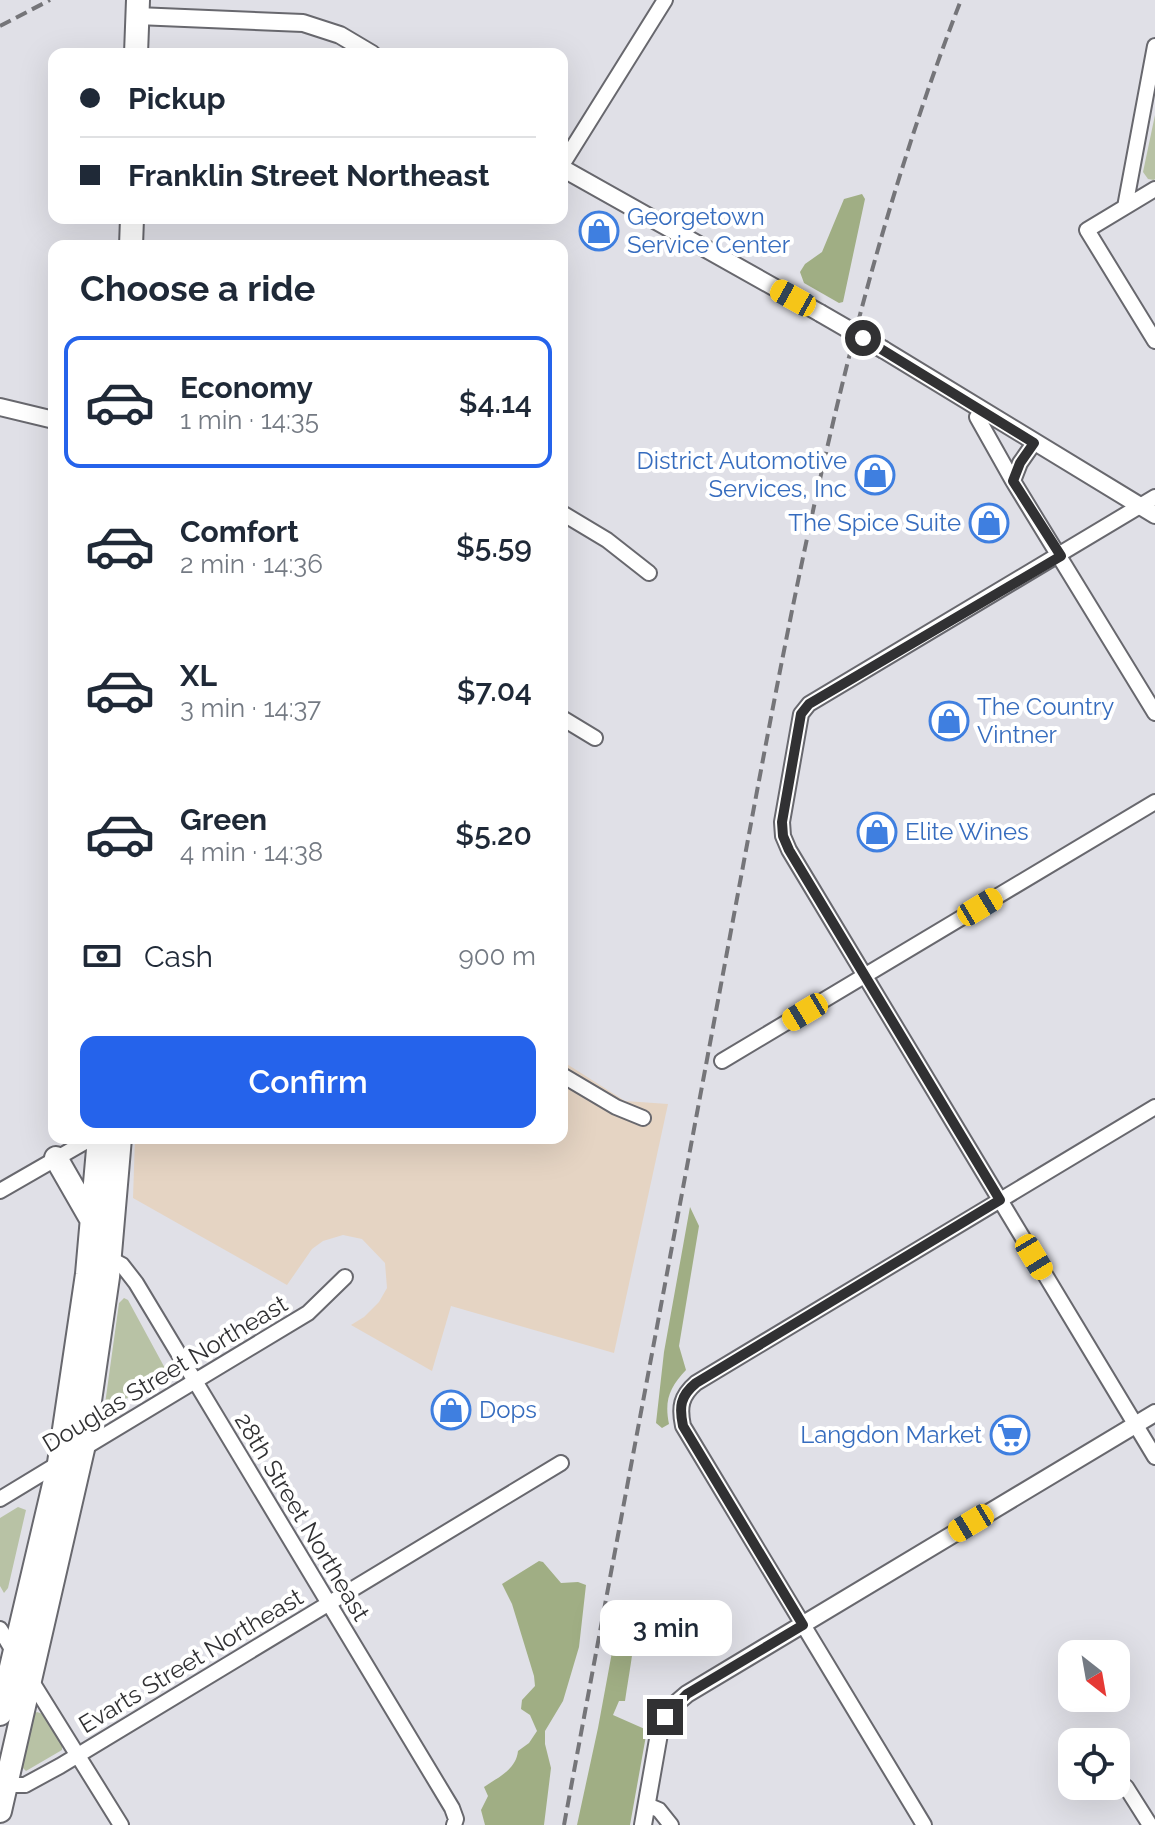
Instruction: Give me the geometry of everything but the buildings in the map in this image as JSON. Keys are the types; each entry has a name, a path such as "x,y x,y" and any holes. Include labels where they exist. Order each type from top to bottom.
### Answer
{"main road":[{"path":"136,48 137,8"},
{"path":"0,1811 83,1449 99,1254 92,1221 98,1144"},
{"path":"0,1714 59,1463 119,1144"},
{"path":"56,1158 92,1221"}],"street":[{"path":"568,156 665,0"},
{"path":"137,8 303,23 340,35 362,48"},
{"path":"1125,207 1155,46"},
{"path":"568,169 884,350 1148,511"},
{"path":"1155,189 1087,230 1155,341"},
{"path":"0,407 48,419"},
{"path":"977,417 1155,713"},
{"path":"1013,481 1020,463 1034,443"},
{"path":"1155,497 1148,511 1061,556 809,704 801,714 782,822 783,836 865,976 1155,1457"},
{"path":"568,517 607,540 649,573"},
{"path":"568,722 595,738"},
{"path":"722,1061 1155,802"},
{"path":"568,1079 616,1107 643,1118"},
{"path":"924,1825 683,1426 680,1413 682,1398 696,1383 1155,1107"},
{"path":"0,1191 81,1144"},
{"name":"28th Street Northeast","path":"99,1254 122,1265 132,1277 452,1808 456,1819 454,1825"},
{"name":"Douglas Street Northeast","path":"0,1499 308,1313 345,1277"},
{"path":"643,1825 660,1728 673,1706 687,1694 1155,1413"},
{"name":"Evarts Street Northeast","path":"5,1785 25,1785 79,1755 561,1463"},
{"path":"0,1629 121,1825"},
{"path":"1130,1793 1152,1824"},
{"path":"647,1805 659,1810 671,1825"}],"shaded area":[{"path":"568,1065 625,1101 668,1104 614,1353 451,1306 432,1371 351,1325 379,1302 387,1288 385,1263 362,1239 343,1235 323,1241 312,1249 287,1285 133,1198 135,1144 568,1144"}],"green space":[{"path":"1155,115 1154,180 1148,179 1143,172"},
{"path":"862,194 865,199 843,302 839,303 804,283 800,272 805,264 822,252 844,199"},
{"path":"690,1207 699,1226 679,1346 686,1370 670,1394 667,1408 669,1424 662,1428 656,1423 664,1352"},
{"path":"124,1298 128,1300 167,1372 110,1409 105,1404 119,1303"},
{"path":"18,1507 26,1510 8,1588 4,1593 0,1586 0,1518"},
{"path":"539,1561 561,1583 586,1585 579,1647 563,1701 545,1731 551,1768 544,1825 485,1825 481,1810 488,1796 484,1787 510,1768 518,1751 529,1743 537,1731 530,1715 521,1709 522,1700 535,1686 534,1676 512,1604 502,1584"},
{"path":"625,1617 636,1620 634,1641 625,1701 619,1701 613,1715 647,1730 630,1825 577,1825 617,1625"},
{"path":"33,1714 43,1714 62,1750 26,1771 21,1766"}],"railway":[{"path":"0,26 50,0"},
{"path":"564,1825 800,570 854,339 885,225 961,0"}],"place":[{"name":"Georgetown Service Center","path":"599,231"},
{"name":"District Automotive Services, Inc","path":"875,475"},
{"name":"The Spice Suite","path":"989,523"},
{"name":"The Country Vintner","path":"949,721"},
{"name":"Elite Wines","path":"877,832"},
{"name":"Dops","path":"451,1410"},
{"name":"Langdon Market","path":"1010,1435"}],"route":[{"path":"665,1717 687,1694 803,1625 683,1426 680,1413 682,1398 696,1383 1000,1200 789,850 783,836 782,822 801,714 809,704 1061,556 1013,481 1020,463 1034,443 863,338"}]}
